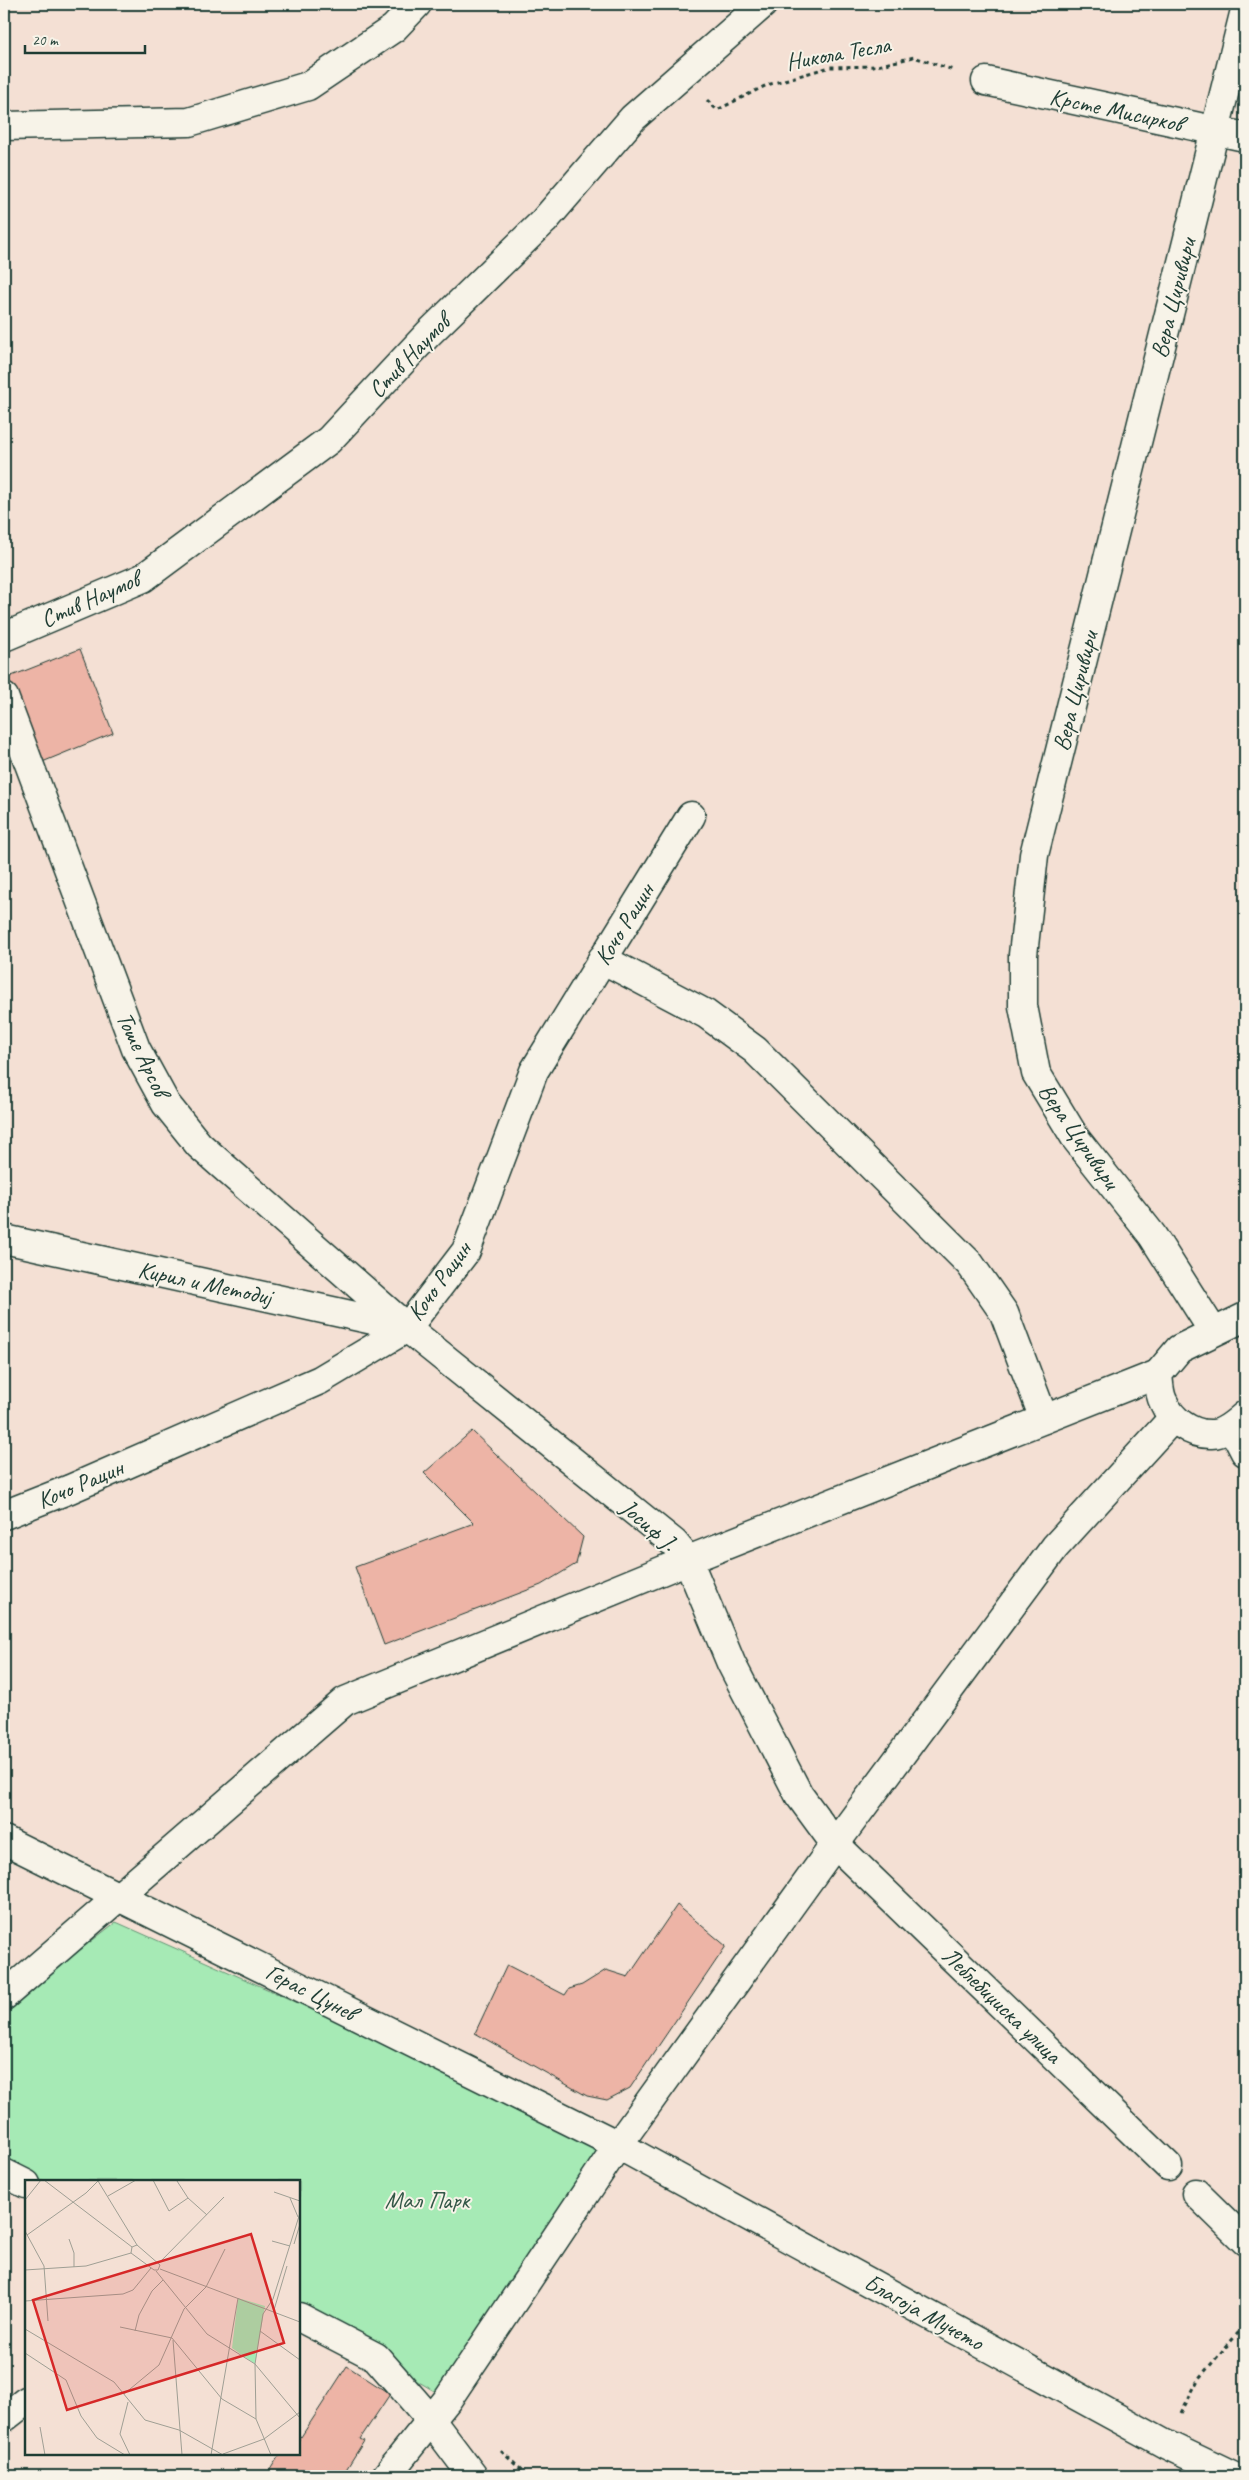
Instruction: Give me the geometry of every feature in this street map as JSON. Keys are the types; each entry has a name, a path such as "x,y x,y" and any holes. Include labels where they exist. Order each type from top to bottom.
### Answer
{"street":[{"path":"4,126 189,122 308,86 394,28 417,4"},
{"name":"Стив Наумов","path":"4,637 143,578 329,440 428,334 544,222 633,118 763,4"},
{"name":"Вера Циривири","path":"1213,1331 1152,1235 1076,1139 1036,1073 1023,998 1023,955 1034,855 1245,10"},
{"name":"Крсте Мисирков","path":"986,81 1245,137"},
{"name":"Тоше Арсов","path":"4,697 136,1049 166,1104 199,1145 407,1328"},
{"name":"Кочо Рацин","path":"4,1515 70,1489 320,1380 407,1328 466,1251 534,1071 691,816"},
{"path":"602,959 706,1014 755,1050 970,1264 1004,1313 1044,1419"},
{"name":"Кирил и Методиј","path":"4,1238 407,1328"},
{"path":"4,1996 345,1701 688,1560 1158,1374 1179,1349 1245,1317"},
{"name":"Јосиф Ј.","path":"407,1328 674,1543 688,1560 731,1663 799,1795 835,1844"},
{"path":"1158,1374 1162,1400 1173,1418 1190,1430 1213,1435 1238,1421 1245,1452"},
{"path":"386,2476 448,2399 618,2145 835,1844 1055,1548 1173,1418"},
{"name":"Герас Цунев","path":"4,1840 618,2145"},
{"name":"Леблебиџиска улица","path":"835,1844 1168,2166"},
{"name":"Благоја Мучето","path":"618,2145 1165,2444 1232,2476"},
{"path":"4,2173 25,2184"},
{"path":"1196,2193 1245,2241"},
{"path":"300,2318 376,2357 430,2420 473,2476"},
{"path":"4,2418 25,2402"}],"path":[{"name":"Никола Тесла","path":"684,75 717,110 767,85 830,67 877,66 914,57 986,81"},
{"path":"1165,2444 1199,2378 1245,2325"}],"green space":[{"name":"Мал Парк","path":"116,1922 618,2145 448,2399 376,2357 300,2318 300,2180 25,2181 4,2173 4,2009"}],"building":[{"path":"80,649 113,733 35,765 4,685 4,679"},
{"path":"472,1431 583,1537 576,1564 541,1585 384,1645 355,1567 474,1523 424,1473"},
{"path":"677,1905 726,1946 630,2088 607,2100 587,2096 475,2033 507,1965 565,1995 569,1989 582,1985 606,1970 628,1977"},
{"path":"347,2366 390,2394 360,2439 364,2441 342,2476 266,2476 279,2455 300,2455 301,2437"}]}
